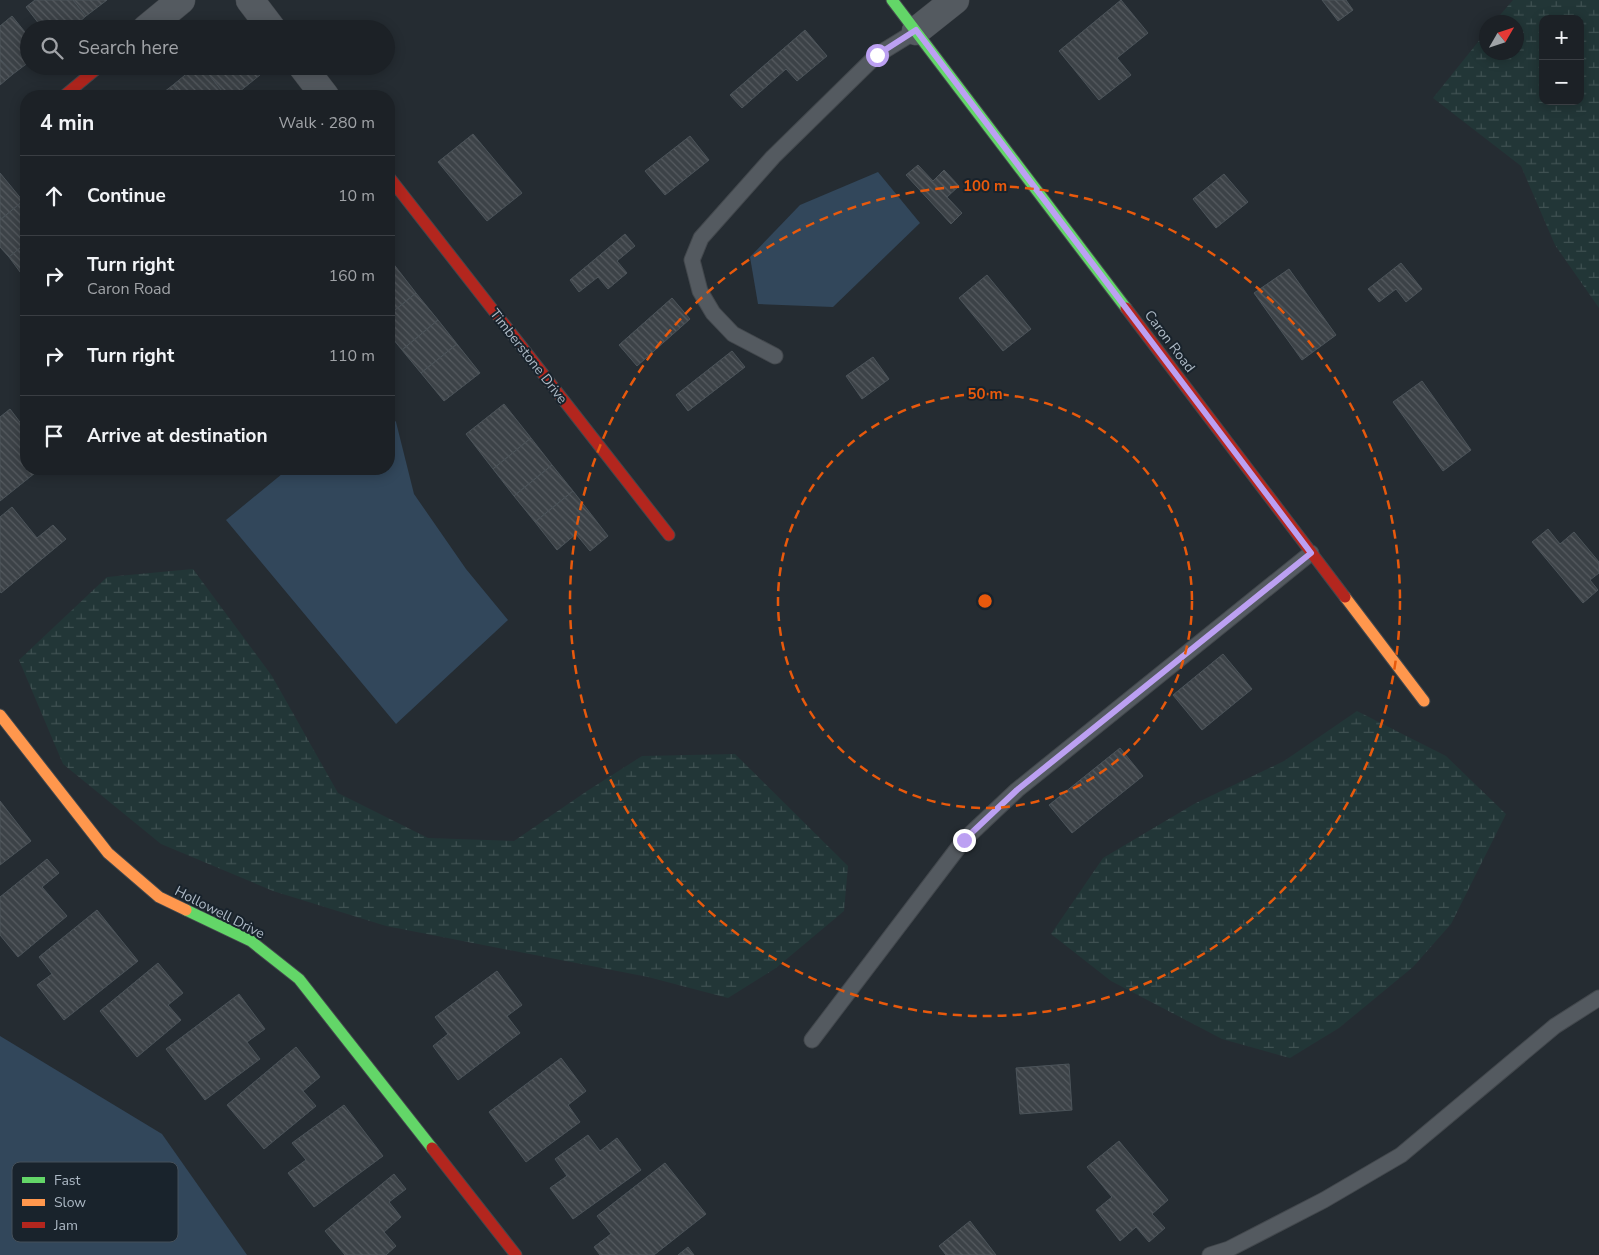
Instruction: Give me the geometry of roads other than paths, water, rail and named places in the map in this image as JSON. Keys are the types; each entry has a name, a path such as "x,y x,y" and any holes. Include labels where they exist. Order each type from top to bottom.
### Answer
{"street":[{"path":"157,20 181,0"},
{"path":"250,0 265,20"},
{"name":"Caron Road","path":"892,0 1424,701"},
{"path":"916,30 955,0"},
{"path":"71,90 89,75"},
{"path":"309,75 320,90"},
{"name":"Timberstone Drive","path":"395,186 669,535"},
{"name":"Hollowell Drive","path":"0,715 108,853 159,897 250,941 299,979 516,1255"}],"lane":[{"path":"775,356 734,334 713,313 700,291 692,260 700,238 773,158 877,55 916,30"},
{"path":"812,1040 964,840 1017,790 1311,553"},
{"path":"1210,1255 1229,1249 1324,1200 1401,1155 1555,1026 1599,998"}],"water":[{"path":"878,172 920,223 833,307 758,304 750,257 800,205"},
{"path":"395,421 414,494 466,569 508,620 396,724 226,520 281,475 395,475"},
{"path":"0,1036 162,1134 247,1255 0,1255"}]}
